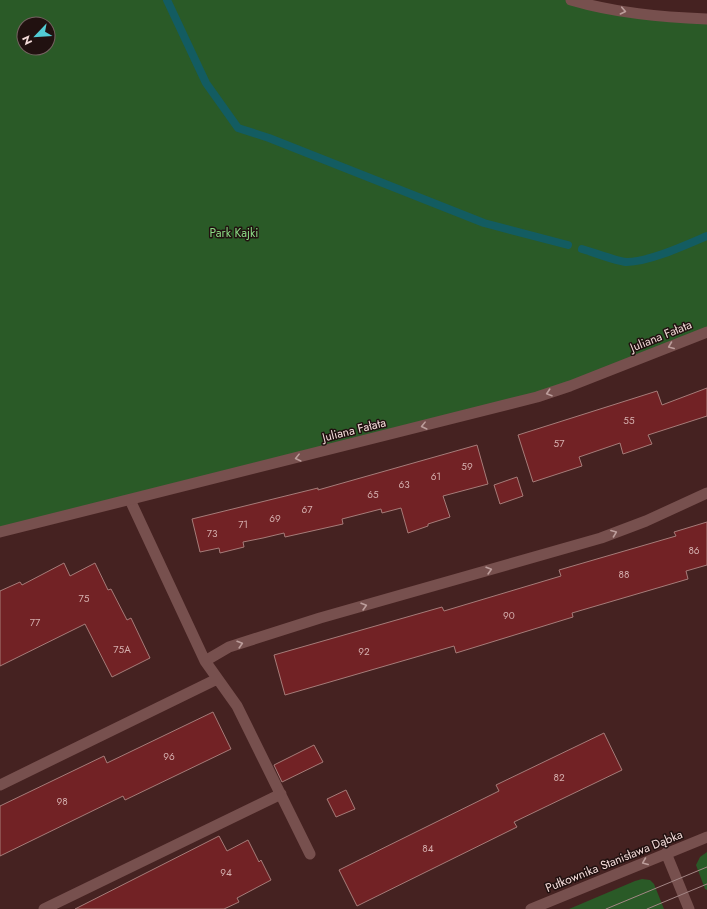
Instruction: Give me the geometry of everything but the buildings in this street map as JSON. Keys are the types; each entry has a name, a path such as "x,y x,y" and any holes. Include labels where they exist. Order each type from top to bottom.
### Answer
{"street":[{"path":"571,0 630,13 673,18 707,19"},
{"name":"Juliana Fałata","path":"0,532 537,397 570,386 707,332"},
{"path":"205,660 229,647 313,621 601,538 646,521 707,493"},
{"path":"130,500 205,660 237,706 310,854"},
{"path":"0,785 217,678"},
{"path":"44,909 281,794"},
{"name":"Pułkownika Stanisława Dąbka","path":"531,909 707,837"},
{"path":"666,853 689,909"}],"green space":[{"name":"Park Kajki","path":"0,0 571,0 707,19 707,332 570,386 0,532"},
{"path":"707,852 707,890 705,889 696,865 700,857"},
{"path":"642,879 650,880 654,884 664,909 569,909 635,881"}],"waterway":[{"path":"167,0 206,83 238,128 269,138 484,223 568,245"},
{"path":"582,249 627,262 646,259 707,236"}],"tram line":[{"path":"606,909 707,867"},
{"path":"647,909 707,884"}]}
